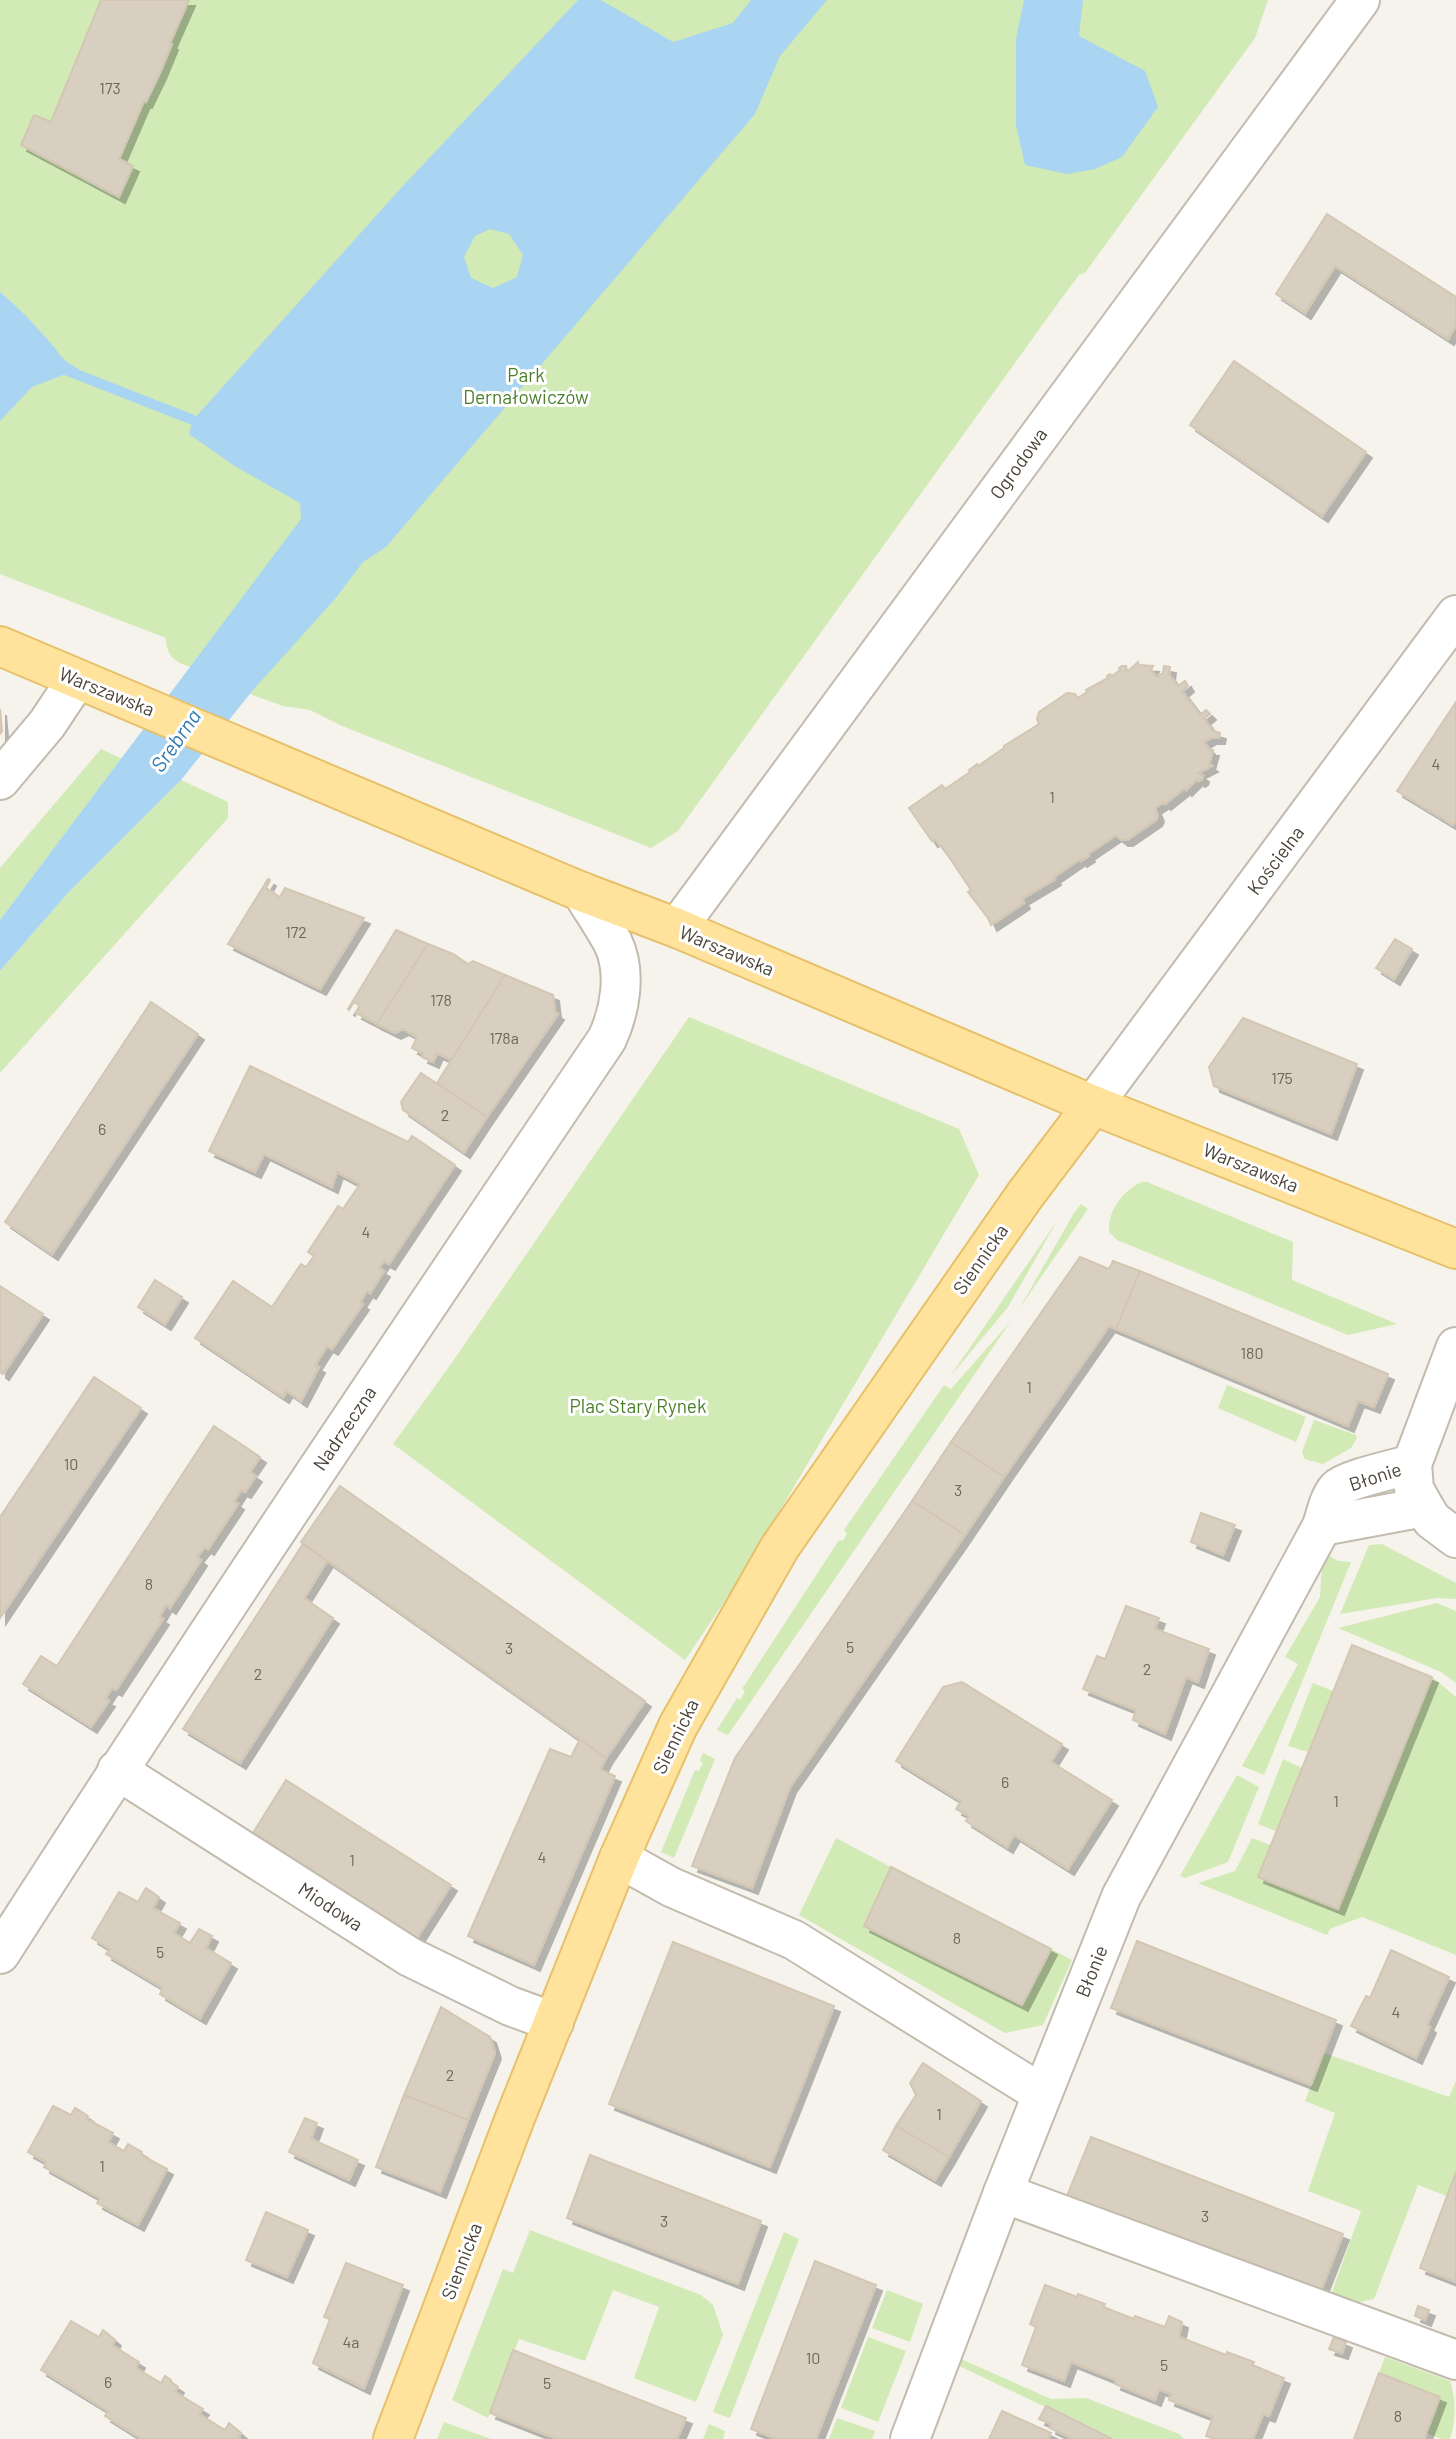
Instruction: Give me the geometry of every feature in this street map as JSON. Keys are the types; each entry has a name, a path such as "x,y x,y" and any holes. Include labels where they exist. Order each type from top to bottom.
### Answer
{"main road":[{"name":"Warszawska","path":"0,646 582,892 677,928 1093,1105 1456,1249"},
{"name":"Siennicka","path":"393,2439 515,2118 619,1858 678,1726 780,1547 1025,1195 1093,1105"}],"street":[{"name":"Ogrodowa","path":"677,928 1360,0"},
{"name":"Kościelna","path":"1093,1105 1456,615"},
{"path":"0,780 47,724 77,679"},
{"name":"Nadrzeczna","path":"0,1954 117,1770 607,1039 620,998 618,957 614,945 582,892"},
{"name":"Błonie","path":"910,2439 1003,2193 1121,1896 1322,1526 1338,1488 1412,1464 1456,1347"},
{"path":"1412,1464 1414,1489 1424,1507 1432,1520 1456,1538"},
{"name":"Błonie","path":"1322,1526 1424,1507"},
{"name":"Miodowa","path":"117,1770 410,1957 510,2006 554,2022"},
{"path":"619,1858 671,1887 794,1940 1042,2094"},
{"path":"1003,2193 1456,2360"}],"green space":[{"name":"Park Dernałowiczów","path":"0,0 1268,0 1255,38 1085,273 1079,275 1061,299 678,831 651,848 342,726 310,710 283,706 250,694 258,684 199,655 190,667 175,660 169,653 166,638 0,574"},
{"path":"101,749 122,759 0,920 0,868"},
{"path":"181,780 228,802 228,818 0,1073 0,971 67,894"},
{"name":"Plac Stary Rynek","path":"689,1017 959,1129 979,1175 735,1586 685,1660 393,1444"},
{"path":"1141,1182 1147,1182 1293,1242 1292,1280 1397,1324 1348,1335 1117,1240 1109,1232 1111,1216 1122,1196"},
{"path":"1081,1204 1088,1209 1019,1309 1074,1213"},
{"path":"1057,1221 1008,1307 949,1378"},
{"path":"1011,1321 728,1735 717,1730 737,1698 740,1700 745,1691 742,1689 839,1540 843,1541 847,1533 844,1530 944,1385 951,1389"},
{"path":"1227,1385 1306,1417 1296,1442 1218,1408"},
{"path":"1314,1420 1356,1435 1357,1438 1351,1448 1323,1464 1305,1459 1302,1452"},
{"path":"1382,1544 1456,1583 1456,1599 1437,1598 1340,1614 1369,1545"},
{"path":"1326,1554 1338,1561 1351,1562 1264,1775 1242,1766 1298,1664 1285,1657 1320,1597 1322,1562"},
{"path":"1437,1603 1456,1611 1456,1683 1441,1672 1338,1628"},
{"path":"1432,1677 1456,1697 1456,1955 1362,1917 1330,1929 1327,1935 1198,1883 1235,1871 1252,1838 1271,1845 1258,1877 1338,1908"},
{"path":"1313,1683 1333,1691 1308,1752 1288,1746"},
{"path":"703,1753 715,1759 674,1858 661,1852 695,1770 699,1771 703,1763 700,1761"},
{"path":"1283,1759 1302,1768 1276,1831 1258,1824"},
{"path":"1237,1775 1259,1787 1228,1862 1185,1878 1180,1876"},
{"path":"836,1838 891,1867 864,1926 1022,2005 1051,1949 1072,1960 1043,2025 1005,2033 799,1915"},
{"path":"1324,2053 1449,2097 1456,2081 1456,2172 1447,2196 1418,2185 1374,2299 1351,2304 1331,2295 1361,2211 1308,2191 1335,2113 1305,2101"},
{"path":"530,2230 701,2295 713,2305 723,2335 696,2402 634,2378 659,2307 613,2290 585,2361 519,2339 488,2418 452,2400 503,2269 513,2273"},
{"path":"784,2232 799,2239 730,2418 713,2412"},
{"path":"887,2290 923,2304 910,2342 872,2328"},
{"path":"868,2337 906,2351 878,2422 841,2408"},
{"path":"1385,2357 1450,2381 1454,2410 1450,2439 1426,2433 1439,2397 1379,2373"},
{"path":"961,2359 1051,2399 1086,2398 1179,2434 1184,2439 1112,2439 953,2363"},
{"path":"837,2418 875,2431 872,2439 829,2439"},
{"path":"444,2422 491,2439 437,2439"},
{"path":"709,2424 725,2431 723,2439 703,2439"}],"water":[{"name":"Srebrna","path":"578,0 601,0 673,42 733,23 751,0 827,0 780,56 755,114 386,547 363,562 335,599 253,690 181,780 67,894 0,971 0,920 301,519 300,503 233,465 189,434 193,420 401,188","holes":["490,229 509,234 523,255 517,277 493,288 471,278 464,257 475,236"]},
{"path":"1024,0 1083,0 1079,36 1145,71 1158,107 1122,157 1095,169 1067,174 1025,165 1016,125 1016,39"},
{"path":"0,292 64,359 79,369 32,387 0,421"}],"building":[{"path":"101,0 189,0 160,73 146,102 144,101 119,159 133,166 119,197 21,145 34,115 51,122"},
{"path":"1327,214 1456,297 1456,325 1448,339 1335,266 1305,313 1276,294"},
{"path":"1234,361 1366,452 1322,516 1190,425"},
{"path":"1138,662 1139,665 1153,666 1151,670 1157,677 1163,673 1164,666 1170,667 1169,675 1178,686 1185,681 1188,686 1182,691 1200,715 1206,710 1210,714 1204,719 1213,731 1220,733 1219,738 1204,742 1213,750 1209,764 1212,766 1198,773 1203,776 1202,779 1197,779 1186,790 1185,788 1165,804 1164,802 1155,808 1158,816 1156,820 1127,840 1116,835 1088,854 1089,856 1081,861 1080,859 1054,877 1055,879 1022,899 1024,903 991,925 968,892 971,890 949,857 935,839 932,841 909,808 942,785 945,789 977,764 978,766 1039,724 1039,712 1067,693 1075,694 1078,698 1110,674 1112,676 1122,666 1126,666 1127,672"},
{"path":"1456,702 1456,821 1453,825 1397,791"},
{"path":"268,879 270,880 266,888 280,897 285,888 364,918 320,989 228,944"},
{"path":"396,930 428,944 377,1024 356,1013 360,1006 354,1002 348,1009"},
{"path":"1395,939 1412,949 1394,979 1376,968"},
{"path":"428,944 453,954 468,964 473,961 505,975 452,1060 437,1053 433,1062 422,1057 424,1054 412,1048 417,1037 403,1029 395,1033 377,1024"},
{"path":"505,975 553,995 555,1012 558,1014 487,1117 437,1083"},
{"path":"151,1002 198,1034 52,1254 5,1222"},
{"path":"1243,1018 1357,1064 1331,1134 1214,1086 1209,1067"},
{"path":"250,1066 408,1142 412,1136 455,1165 389,1264 384,1261 379,1268 384,1271 370,1293 367,1291 360,1302 363,1304 332,1349 327,1346 315,1365 319,1367 301,1401 287,1391 283,1397 195,1338 233,1281 272,1307 301,1264 306,1267 314,1256 308,1252 338,1206 343,1209 360,1184 337,1172 332,1187 264,1154 255,1172 209,1151"},
{"path":"421,1073 487,1117 464,1152 403,1110 401,1102"},
{"path":"1080,1257 1109,1269 1113,1261 1140,1271 1116,1329 1109,1326 1004,1477 951,1442"},
{"path":"1140,1271 1388,1374 1374,1407 1358,1401 1348,1426 1116,1329"},
{"path":"155,1280 182,1297 165,1324 138,1307"},
{"path":"0,1286 43,1314 3,1374 0,1372"},
{"path":"94,1377 141,1408 0,1618 0,1517"},
{"path":"214,1426 260,1457 250,1472 256,1476 245,1492 241,1490 234,1501 238,1504 208,1549 205,1547 197,1557 201,1560 170,1608 166,1605 159,1617 163,1619 116,1690 112,1688 105,1699 109,1701 91,1727 23,1684 41,1656 57,1666"},
{"path":"951,1442 1004,1477 965,1535 912,1501"},
{"path":"340,1486 645,1701 606,1758 301,1542"},
{"path":"912,1501 965,1535 790,1787 752,1888 692,1866 735,1758"},
{"path":"1201,1513 1235,1525 1223,1555 1191,1542"},
{"path":"303,1544 327,1561 304,1598 333,1618 240,1763 183,1729"},
{"path":"1126,1606 1159,1618 1155,1629 1209,1649 1198,1682 1186,1677 1165,1734 1133,1720 1136,1710 1083,1689 1097,1656 1105,1659"},
{"path":"1352,1645 1432,1677 1338,1909 1258,1877"},
{"path":"962,1682 1062,1744 1051,1762 1112,1800 1068,1869 1014,1835 1007,1847 966,1821 969,1816 956,1809 961,1801 896,1761 943,1687"},
{"path":"580,1739 606,1758 600,1770 615,1776 534,1965 468,1936 550,1749 571,1757"},
{"path":"286,1780 451,1885 417,1938 253,1833"},
{"path":"891,1867 1051,1949 1022,2005 864,1926"},
{"path":"146,1888 159,1897 153,1908 180,1923 174,1933 190,1943 199,1929 212,1936 206,1948 231,1963 200,2018 160,1994 163,1988 106,1954 110,1949 92,1938 119,1892 138,1902"},
{"path":"1137,1941 1336,2020 1311,2085 1111,2008"},
{"path":"673,1942 834,2006 770,2167 609,2104"},
{"path":"1391,1950 1449,1977 1427,2025 1430,2027 1416,2058 1351,2026 1366,1996 1370,1998"},
{"path":"441,2007 490,2037 495,2053 468,2120 404,2095"},
{"path":"923,2063 981,2101 949,2157 896,2126 916,2095 910,2083"},
{"path":"404,2095 468,2120 440,2192 376,2167"},
{"path":"53,2106 71,2115 75,2108 88,2116 86,2119 113,2133 108,2142 124,2151 128,2144 142,2152 141,2155 167,2169 138,2225 97,2203 100,2198 44,2167 46,2162 28,2152"},
{"path":"305,2118 317,2123 311,2139 358,2160 349,2180 289,2152"},
{"path":"896,2126 949,2157 935,2180 883,2150"},
{"path":"1091,2137 1343,2234 1320,2293 1067,2196"},
{"path":"590,2155 761,2221 738,2284 567,2218"},
{"path":"1456,2172 1456,2282 1420,2268"},
{"path":"266,2212 308,2230 287,2277 246,2260"},
{"path":"815,2261 876,2285 816,2439 777,2439 751,2429"},
{"path":"346,2263 403,2285 364,2388 313,2363 330,2319 324,2317"},
{"path":"1045,2285 1105,2304 1103,2307 1134,2319 1135,2316 1165,2327 1169,2316 1182,2322 1179,2337 1226,2355 1227,2352 1254,2362 1252,2365 1284,2378 1269,2416 1263,2414 1253,2439 1214,2439 1206,2436 1213,2417 1169,2400 1171,2394 1159,2389 1155,2400 1115,2384 1116,2380 1071,2362 1064,2381 1022,2365 1036,2327 1030,2324"},
{"path":"1418,2306 1429,2310 1425,2320 1415,2316"},
{"path":"71,2321 99,2337 103,2330 115,2340 112,2345 139,2362 136,2368 161,2383 165,2376 171,2380 178,2387 175,2392 203,2409 199,2414 225,2430 229,2423 241,2433 238,2438 240,2439 142,2439 105,2416 108,2411 41,2370"},
{"path":"1334,2337 1346,2342 1342,2353 1329,2349"},
{"path":"513,2350 686,2418 677,2439 557,2439 490,2413"},
{"path":"1379,2373 1440,2397 1424,2439 1354,2439"},
{"path":"1046,2406 1112,2439 1073,2439 1050,2428 1051,2424 1039,2419"},
{"path":"1002,2411 1051,2433 1048,2439 989,2439"}],"waterway":[{"path":"58,367 193,420"}]}
